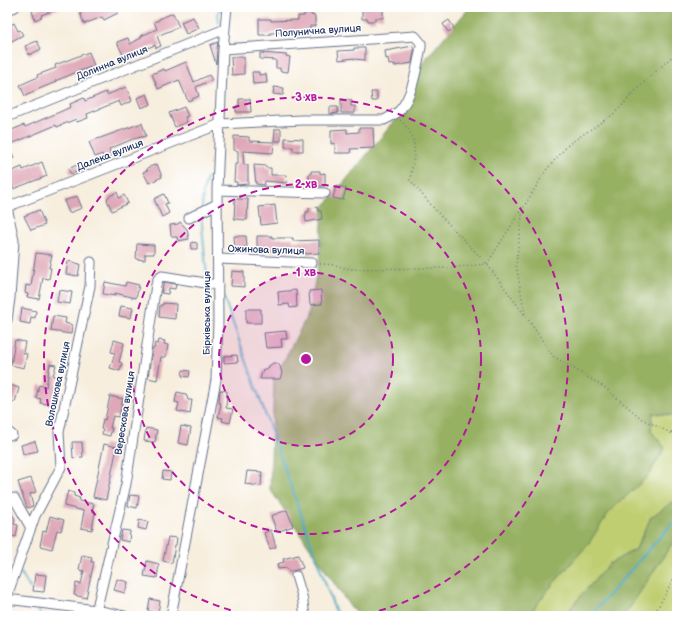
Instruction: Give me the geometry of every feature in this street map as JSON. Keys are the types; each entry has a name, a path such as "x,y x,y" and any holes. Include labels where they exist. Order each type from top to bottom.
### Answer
{"street":[{"path":"7,10 15,7"},
{"name":"Бірківська вулиця","path":"171,616 216,380 218,352 217,190 224,29 227,7"},
{"name":"Долинна вулиця","path":"7,117 224,29"},
{"name":"Полунична вулиця","path":"223,49 415,36 421,43 415,75 407,99 401,109 394,115"},
{"name":"Далека вулиця","path":"7,207 220,124 302,120 384,120 394,115"},
{"path":"217,190 325,193"},
{"path":"189,218 217,204"},
{"path":"7,207 14,241 10,254 10,298 7,320"},
{"name":"Ожинова вулиця","path":"218,259 312,263"},
{"name":"Волошкова вулиця","path":"7,596 35,516 62,467 59,432 90,286 91,262"},
{"name":"Верескова вулиця","path":"96,613 126,484 158,279 162,276 218,285"},
{"path":"14,498 31,528"},
{"path":"296,576 301,592 305,616"},
{"path":"7,599 124,616"}],"path":[{"path":"487,264 547,169 569,144 615,113 639,87 677,52"},
{"path":"394,115 407,127 416,146 410,180 438,213 487,264 552,356 604,387 642,419 677,436"},
{"path":"522,208 516,264 525,316"},
{"path":"312,263 335,265 348,269 450,268 487,264"},
{"path":"669,432 677,431"},
{"path":"653,616 677,574"}],"green space":[{"path":"470,7 677,7 677,416 653,413 651,431 665,448 648,476 609,512 588,544 547,591 528,616 363,616 351,608 270,489 274,380 309,312 320,255 323,208 401,113 418,68"},
{"path":"653,413 677,416 677,499 651,517 636,549 609,564 572,606 567,616 528,616 547,591 588,544 609,512 648,476 665,448 651,431"},
{"path":"677,499 677,536 628,610 621,616 567,616 572,606 609,564 636,549 651,517"},
{"path":"677,536 677,616 621,616 628,610"}],"building":[{"path":"42,7 61,8 41,15 42,17 35,20 32,11"},
{"path":"78,7 114,7 118,13 104,20 102,17 84,24"},
{"path":"362,7 383,7 383,18 375,18 375,21 362,19"},
{"path":"305,10 311,10 311,15 315,16 315,26 310,26 310,32 270,33 270,35 259,35 259,19 271,19 271,21 298,20 298,16 304,16"},
{"path":"173,13 179,27 157,36 161,46 156,48 155,45 131,55 130,52 123,55 117,42 128,38 130,44 141,38 141,36 157,29 154,22"},
{"path":"193,17 199,28 186,34 181,22"},
{"path":"449,20 454,28 448,32 443,24"},
{"path":"14,23 18,31 20,30 23,35 10,42 7,36 7,27"},
{"path":"37,41 41,49 29,55 25,46"},
{"path":"218,42 217,48 216,64 210,45"},
{"path":"413,46 414,51 412,63 395,66 395,64 389,65 388,58 386,59 385,51"},
{"path":"354,48 365,48 365,60 354,58 339,60 338,51 354,50"},
{"path":"89,52 94,66 55,81 56,82 25,96 20,85 38,77 37,75 56,68 55,65"},
{"path":"260,53 287,55 286,56 290,57 288,72 280,71 280,68 276,68 276,60 260,59"},
{"path":"231,57 244,57 244,74 232,75"},
{"path":"186,62 194,82 209,75 212,80 196,87 199,96 188,101 179,80 158,89 152,74 164,69 165,71"},
{"path":"252,72 259,72 259,75 266,74 267,83 253,84"},
{"path":"126,87 132,101 121,106 119,101 87,114 88,118 77,122 76,119 57,127 56,125 9,145 14,158 7,161 7,132 24,125 25,127 71,107 70,104 84,98 85,101 106,92 107,95"},
{"path":"274,87 284,88 283,95 273,94"},
{"path":"371,92 377,92 377,101 372,101"},
{"path":"147,94 151,104 141,108 137,98"},
{"path":"239,99 250,99 251,112 236,112 236,106 239,106"},
{"path":"341,100 351,100 351,106 355,106 355,113 341,113"},
{"path":"184,107 188,116 185,117 187,122 175,127 169,113"},
{"path":"330,107 338,107 338,113 330,114"},
{"path":"142,123 146,136 133,139 109,149 112,156 104,160 102,154 95,157 89,142"},
{"path":"359,128 373,128 374,148 350,149 351,153 335,153 335,143 331,144 331,130 347,129 347,133 359,132"},
{"path":"275,129 281,129 281,141 274,141"},
{"path":"234,136 249,137 249,141 274,142 273,153 243,151 244,165 248,165 248,184 237,185 237,182 234,182 235,164 238,164 238,151 234,150"},
{"path":"285,138 303,139 303,151 293,151 293,147 285,147"},
{"path":"42,162 47,176 13,189 7,173 22,167 23,170"},
{"path":"157,164 162,177 149,183 143,172 148,170 147,168"},
{"path":"77,165 79,171 71,174 68,169"},
{"path":"254,165 271,168 271,175 286,175 287,183 265,181 264,185 256,184"},
{"path":"311,171 320,171 320,174 325,173 325,186 309,186 309,174 311,174"},
{"path":"336,186 346,188 343,200 333,198"},
{"path":"117,192 119,198 124,195 128,203 112,211 107,200 108,197"},
{"path":"164,194 168,203 165,204 169,213 162,217 154,199"},
{"path":"77,196 82,208 69,213 64,201"},
{"path":"235,199 248,199 247,220 234,219"},
{"path":"275,205 277,223 261,225 259,207"},
{"path":"317,207 318,211 321,211 322,219 306,222 306,212 309,212 309,208"},
{"path":"39,210 45,225 31,230 24,216"},
{"path":"180,222 187,229 189,239 178,241 177,237 173,237 171,235 170,225 178,224"},
{"path":"234,236 246,236 247,247 235,248"},
{"path":"257,236 293,238 293,241 319,240 319,253 306,254 305,252 257,251"},
{"path":"192,242 197,243 197,249 191,249"},
{"path":"137,244 154,245 154,254 145,254 145,260 136,259"},
{"path":"36,253 52,255 49,268 51,268 49,279 43,278 39,299 27,297 28,294 25,293 26,285 31,286"},
{"path":"68,261 80,264 78,276 66,274"},
{"path":"232,271 244,272 244,287 231,286"},
{"path":"105,282 125,286 126,282 139,285 136,298 115,293 115,296 103,294"},
{"path":"164,282 176,284 175,289 169,288 168,294 161,293"},
{"path":"59,290 72,292 70,304 57,302"},
{"path":"296,290 297,307 290,308 289,304 279,305 278,292"},
{"path":"321,290 322,304 310,305 309,291"},
{"path":"163,303 176,304 175,319 159,317 160,305 163,305"},
{"path":"121,306 133,308 131,318 119,316"},
{"path":"22,308 36,311 35,318 31,317 30,324 20,322"},
{"path":"246,309 261,309 261,323 246,323"},
{"path":"53,316 66,318 65,323 72,325 71,334 51,331"},
{"path":"286,331 287,339 281,339 282,347 266,348 264,333"},
{"path":"15,340 25,342 23,353 27,354 24,368 11,365"},
{"path":"114,340 124,343 119,362 122,363 120,371 110,368 115,353 111,352"},
{"path":"159,340 165,341 164,344 168,345 166,357 161,357 157,380 148,378 152,349 154,349 155,343 158,344"},
{"path":"237,355 238,362 224,363 224,356"},
{"path":"273,363 277,363 280,366 282,373 280,379 260,379 263,369 268,369"},
{"path":"50,364 56,365 53,376 58,377 54,405 40,403 41,399 36,398 39,385 46,387"},
{"path":"183,370 190,371 189,377 182,376"},
{"path":"7,384 19,388 15,402 7,399"},
{"path":"220,390 227,391 226,408 233,409 230,423 222,421 223,418 218,417 221,404 219,403"},
{"path":"177,392 186,394 188,400 192,400 190,414 177,411 179,403 175,402"},
{"path":"110,396 123,399 119,417 113,416 110,436 102,434 103,430 101,429 103,419 105,420"},
{"path":"181,426 191,428 188,445 178,443"},
{"path":"146,428 157,430 155,442 144,441"},
{"path":"35,441 38,451 23,454 21,445"},
{"path":"72,442 82,442 83,457 73,458"},
{"path":"104,444 117,447 106,500 93,497"},
{"path":"163,471 171,472 170,480 162,479"},
{"path":"247,471 262,472 261,486 245,484"},
{"path":"31,478 36,492 30,494 33,506 27,508 18,482"},
{"path":"68,491 74,493 74,496 80,498 79,501 94,504 92,511 95,512 92,530 81,528 84,511 64,506"},
{"path":"130,495 139,496 137,508 128,506"},
{"path":"7,507 15,519 14,524 18,525 16,537 7,535"},
{"path":"287,510 293,526 277,532 271,516"},
{"path":"50,516 64,520 61,531 57,530 52,549 40,546 43,531 46,532"},
{"path":"139,520 148,522 146,530 138,528"},
{"path":"122,530 130,531 129,542 120,540"},
{"path":"271,530 276,547 270,549 264,533"},
{"path":"168,537 177,538 172,563 163,561"},
{"path":"82,555 92,557 91,562 94,562 86,598 74,595 76,583 81,584 84,571 79,570"},
{"path":"298,555 303,568 289,572 287,568 278,569 277,564 284,562 283,559"},
{"path":"147,561 159,564 157,578 144,576"},
{"path":"35,574 46,575 44,592 33,591"},
{"path":"117,579 128,582 125,593 114,590"},
{"path":"150,599 160,601 158,613 148,611"}],"waterway":[{"path":"219,23 218,13 221,7"},
{"path":"202,208 203,192 207,177"},
{"path":"202,214 207,277"},
{"path":"223,295 337,616"},
{"path":"590,616 677,518"},
{"path":"21,573 30,588"},
{"path":"37,607 41,616"}]}
